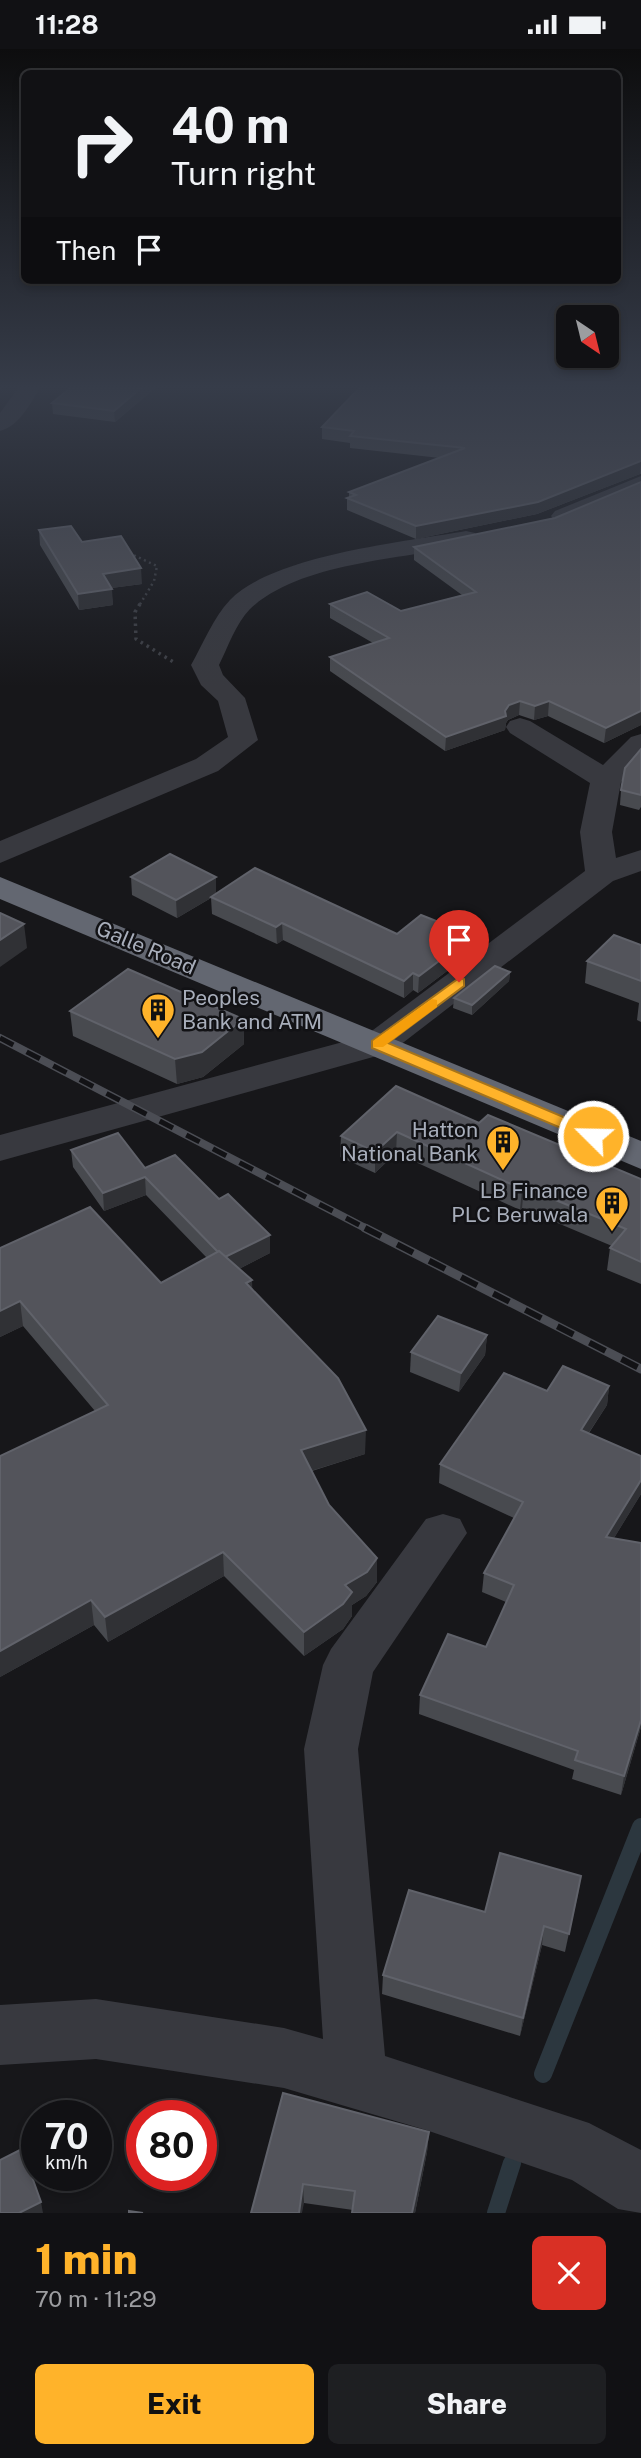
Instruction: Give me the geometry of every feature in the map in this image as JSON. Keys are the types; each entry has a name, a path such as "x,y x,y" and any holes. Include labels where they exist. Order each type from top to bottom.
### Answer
{"highway":[{"name":"Galle Road","path":"0,887 641,1156"}],"street":[{"path":"545,523 636,485"},
{"path":"0,853 207,765 243,740 231,698 211,679 205,665 240,605 269,583 321,568 483,535"},
{"path":"520,727 606,780"},
{"path":"602,874 596,832 606,780 641,743"},
{"path":"0,1148 378,1044 602,874 641,860"},
{"path":"356,2079 331,1749 349,1665 443,1533"},
{"path":"0,2035 96,2029 284,2058 589,2154 641,2186"}],"path":[{"path":"125,552 157,566 155,581 135,612 136,639 165,659 211,679"}],"building":[{"path":"367,485 581,485 538,502 416,526 347,498 356,495 349,492"},
{"path":"634,485 641,485 641,711 606,728 549,701 535,706 520,701 509,705 505,711 506,716 446,737 330,657 389,638 330,604 367,592 401,611 476,592 414,547 555,518"},
{"path":"71,526 82,542 121,536 141,568 103,574 112,589 78,594 39,530"},
{"path":"641,749 641,795 621,790 625,768"},
{"path":"170,854 216,877 176,900 131,877"},
{"path":"255,868 397,934 421,915 464,932 451,942 460,945 419,976 413,973 404,981 282,923 276,927 211,897"},
{"path":"0,913 24,924 0,940"},
{"path":"614,935 641,945 641,981 587,961"},
{"path":"495,966 510,972 472,1005 454,998"},
{"path":"128,969 243,1019 202,1052 175,1059 70,1011"},
{"path":"396,1086 479,1123 488,1115 641,1179 641,1262 610,1248 626,1229 524,1187 522,1189 397,1132 375,1152 341,1136"},
{"path":"118,1133 145,1168 175,1155 219,1199 228,1194 270,1235 225,1257 145,1177 103,1193 71,1150"},
{"path":"90,1207 161,1283 219,1251 252,1280 246,1283 338,1378 366,1430 301,1450 329,1505 377,1558 367,1572 345,1585 352,1592 343,1604 304,1632 223,1552 105,1617 91,1600 0,1651 0,1456 108,1405 20,1301 0,1311 0,1248"},
{"path":"438,1316 487,1335 461,1373 411,1352"},
{"path":"563,1366 609,1386 581,1430 641,1456 641,1480 606,1537 641,1543 641,1720 624,1776 575,1760 578,1751 420,1695 448,1634 486,1647 514,1585 484,1573 523,1502 440,1464 504,1373 547,1391"},
{"path":"500,1853 581,1876 569,1934 544,1926 523,2018 383,1975 409,1890 485,1912"},
{"path":"283,2093 429,2132 412,2213 352,2213 355,2191 303,2184 299,2213 251,2213"},
{"path":"21,2150 21,2191 37,2191 41,2202 19,2213 0,2213 0,2160"}],"waterway":[{"path":"543,2074 641,1827"},
{"path":"496,2213 512,2163"}],"railway":[{"path":"0,1038 369,1230"},
{"path":"365,1228 641,1369"}],"slow traffic":[{"path":"378,1044 432,1003"}],"place":[{"name":"Peoples Bank and ATM","path":"158,1040"},
{"name":"Hatton National Bank","path":"503,1172"},
{"name":"LB Finance PLC Beruwala","path":"612,1233"}],"route":[{"path":"459,982 378,1044 593,1136"}]}
